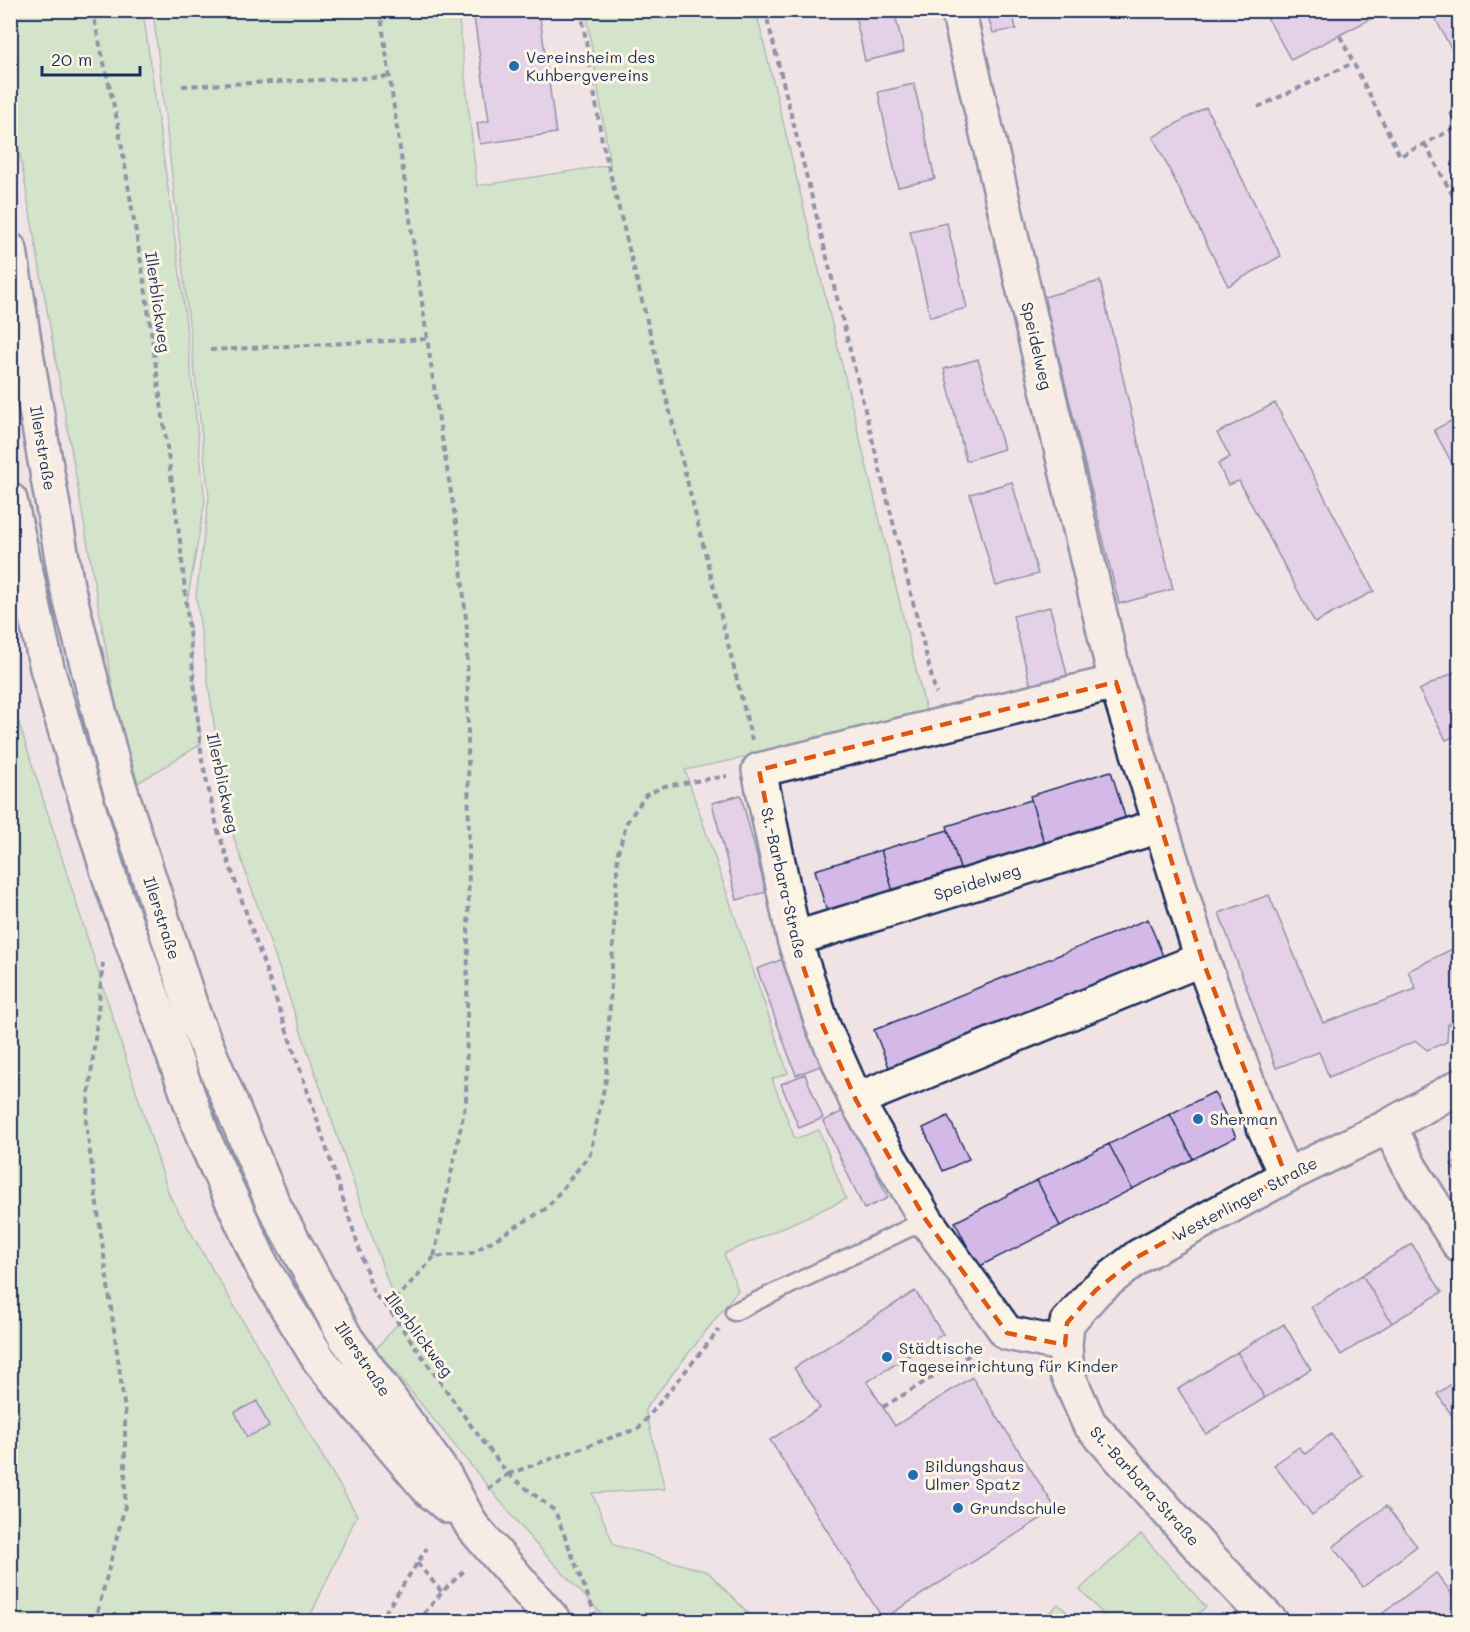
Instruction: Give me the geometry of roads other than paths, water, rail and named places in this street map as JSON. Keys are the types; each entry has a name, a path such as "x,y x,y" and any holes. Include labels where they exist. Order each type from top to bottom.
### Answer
{"street":[{"name":"Speidelweg","path":"958,10 1116,682 1202,959 1264,1127 1286,1176"},
{"name":"Illerstraße","path":"10,250 67,586 115,773 194,1016 274,1206 346,1338 445,1476 481,1537"},
{"name":"Illerstraße","path":"10,500 46,668 112,885 204,1139 264,1270 320,1361 429,1490 481,1537 555,1622"},
{"name":"St.-Barbara-Straße","path":"1116,682 759,770 794,939 824,1026 856,1100 926,1220 1007,1333 1065,1345 1067,1373 1089,1423 1207,1556 1271,1622"},
{"name":"Speidelweg","path":"794,939 1159,826"},
{"path":"856,1100 1202,959"},
{"name":"Westerlinger Straße","path":"1065,1345 1067,1323 1096,1290 1139,1256 1286,1176 1389,1126 1460,1086"},
{"path":"1389,1126 1411,1169 1460,1246"}],"lane":[{"path":"734,1312 926,1220"}],"place":[{"name":"Vereinsheim des Kuhbergvereins","path":"514,66"},
{"name":"Sherman","path":"1198,1119"},
{"name":"Städtische Tageseinrichtung für Kinder","path":"887,1357"},
{"name":"Bildungshaus Ulmer Spatz","path":"913,1475"},
{"name":"Grundschule","path":"958,1508"}]}
